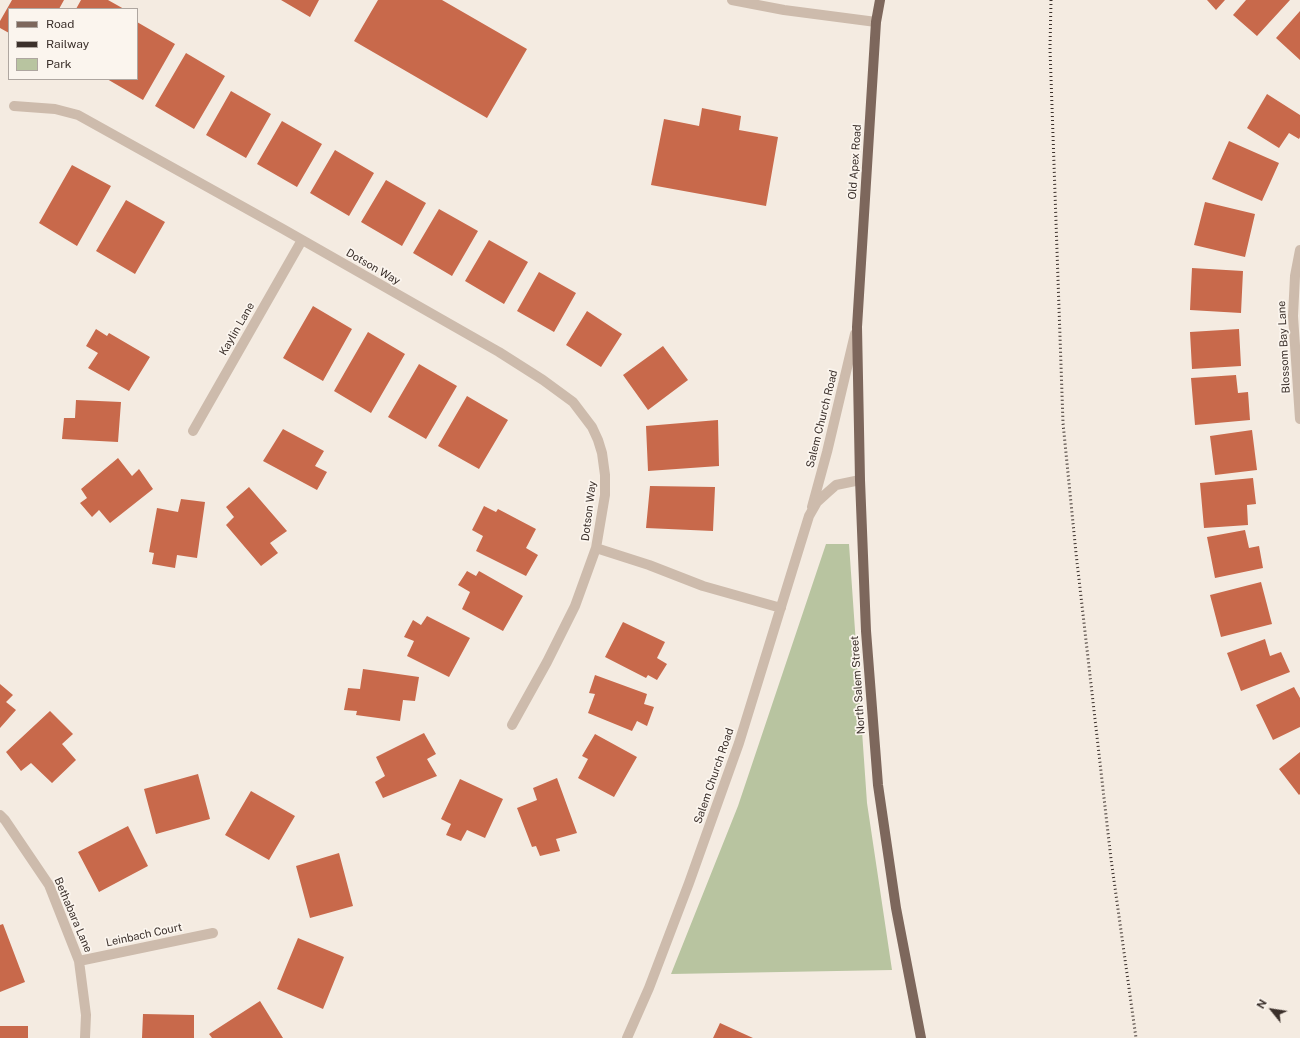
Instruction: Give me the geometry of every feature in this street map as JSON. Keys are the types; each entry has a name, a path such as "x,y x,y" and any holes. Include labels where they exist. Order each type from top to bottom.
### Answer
{"main road":[{"name":"Old Apex Road","path":"857,327 876,22 880,0"},
{"name":"North Salem Street","path":"857,327 860,480 866,631 878,785 896,908 921,1038"}],"street":[{"path":"732,0 784,10 876,22"},
{"name":"Dotson Way","path":"14,106 55,109 78,115 499,352 543,380 573,402 592,427 602,454 605,475 605,495 596,548 575,606 547,662 512,725"},
{"name":"Kaylin Lane","path":"193,431 302,240"},
{"name":"Blossom Bay Lane","path":"1300,250 1295,276 1292,316 1300,419"},
{"name":"Salem Church Road","path":"627,1038 649,988 689,884 739,743 809,516 827,452 857,327"},
{"name":"Salem Church Road","path":"809,516 818,502 836,485 860,480"},
{"name":"Dotson Way","path":"596,548 649,565 703,586 781,608"},
{"name":"Bethabara Lane","path":"0,815 5,820 49,885 79,961 86,1015 85,1038"},
{"name":"Leinbach Court","path":"79,961 213,933"}],"green space":[{"path":"826,544 849,544 867,803 892,970 671,974 738,806"}],"building":[{"path":"12,0 64,0 60,8 8,8 8,32 0,28 0,21"},
{"path":"81,0 108,0 122,8 77,8"},
{"path":"281,0 319,0 310,17"},
{"path":"378,0 442,0 527,49 487,118 354,41"},
{"path":"1207,0 1225,0 1216,10"},
{"path":"1246,0 1290,0 1257,36 1233,15"},
{"path":"1300,11 1300,60 1276,38"},
{"path":"138,23 175,44 143,100 109,80 138,80"},
{"path":"186,53 225,76 194,129 155,106"},
{"path":"231,91 271,114 246,158 206,135"},
{"path":"1267,94 1300,115 1299,139 1289,133 1279,148 1247,128"},
{"path":"702,108 741,116 739,130 778,137 766,206 651,185 664,119 699,126"},
{"path":"282,121 322,144 297,187 257,164"},
{"path":"1229,141 1279,163 1262,201 1212,179"},
{"path":"335,150 374,173 349,216 310,193"},
{"path":"72,165 111,186 77,246 39,223"},
{"path":"386,180 426,203 402,246 361,222"},
{"path":"126,200 165,222 135,274 96,251"},
{"path":"1205,202 1255,214 1245,257 1194,245"},
{"path":"439,209 478,231 452,276 413,253"},
{"path":"489,240 528,262 504,304 465,281"},
{"path":"1192,268 1243,271 1241,313 1190,310"},
{"path":"539,272 576,293 554,332 517,311"},
{"path":"313,306 352,329 323,381 283,358"},
{"path":"587,311 622,334 601,367 566,345"},
{"path":"96,329 107,336 109,333 150,357 129,391 88,368 98,353 86,346"},
{"path":"1239,329 1241,366 1192,369 1190,332"},
{"path":"368,332 405,354 371,413 334,391"},
{"path":"663,346 688,380 648,410 623,375"},
{"path":"419,364 457,386 426,439 388,417"},
{"path":"1236,375 1238,393 1248,392 1250,420 1195,425 1191,378"},
{"path":"467,396 508,420 479,469 438,446"},
{"path":"76,400 121,402 118,442 62,439 64,418 75,418"},
{"path":"718,420 719,466 648,471 646,426"},
{"path":"283,429 324,451 315,466 327,472 317,490 263,461"},
{"path":"1252,430 1257,470 1215,475 1210,436"},
{"path":"118,458 132,476 139,469 153,489 110,523 99,510 92,517 80,503 87,498 81,489"},
{"path":"1253,478 1256,504 1247,505 1248,525 1204,528 1200,483"},
{"path":"650,486 715,487 713,531 646,528"},
{"path":"249,487 287,531 270,543 278,553 261,566 226,525 234,517 226,507"},
{"path":"181,499 205,502 197,558 177,555 175,568 152,564 154,553 149,552 157,508 178,512"},
{"path":"484,506 496,512 498,509 536,529 526,548 538,555 526,576 476,551 483,536 472,530"},
{"path":"1245,530 1249,548 1259,546 1263,568 1215,578 1207,537"},
{"path":"467,571 476,576 479,571 523,596 503,631 462,609 470,592 458,585"},
{"path":"1261,582 1272,624 1221,637 1210,595"},
{"path":"427,616 470,638 449,677 407,656 414,641 404,637 413,620 421,625"},
{"path":"623,622 665,642 657,658 667,664 657,680 648,675 646,678 605,657"},
{"path":"1265,639 1270,656 1281,652 1290,672 1241,691 1227,653"},
{"path":"363,669 419,677 415,701 403,700 400,721 356,715 357,711 344,710 348,688 360,689"},
{"path":"595,675 647,694 644,704 654,707 647,726 637,721 632,731 588,713 595,694 589,693"},
{"path":"0,684 13,695 6,702 16,710 0,728"},
{"path":"1294,687 1300,698 1300,727 1273,740 1256,705"},
{"path":"50,711 73,734 62,744 76,760 52,783 31,763 21,771 6,752"},
{"path":"424,733 436,754 427,759 437,776 383,798 375,782 385,776 376,757"},
{"path":"595,734 637,757 614,797 578,778 588,759 582,756"},
{"path":"1300,752 1300,794 1299,795 1279,769"},
{"path":"198,774 210,819 156,834 144,789"},
{"path":"557,778 577,833 556,839 560,851 540,856 536,846 532,847 517,808 537,800 533,788"},
{"path":"460,779 503,799 485,838 467,830 461,841 446,835 451,824 441,819"},
{"path":"251,791 295,816 269,860 225,835"},
{"path":"128,826 148,866 99,892 78,852"},
{"path":"339,853 353,906 310,918 296,866"},
{"path":"3,924 25,982 0,992 0,925"},
{"path":"298,938 344,957 323,1009 277,989"},
{"path":"260,1001 283,1038 212,1038 209,1034"},
{"path":"143,1014 194,1015 194,1038 142,1038"},
{"path":"720,1023 753,1038 713,1038"},
{"path":"0,1026 28,1026 28,1038 0,1038"}],"railway":[{"path":"1051,0 1050,49 1063,423 1076,553 1111,859 1136,1038"}]}
